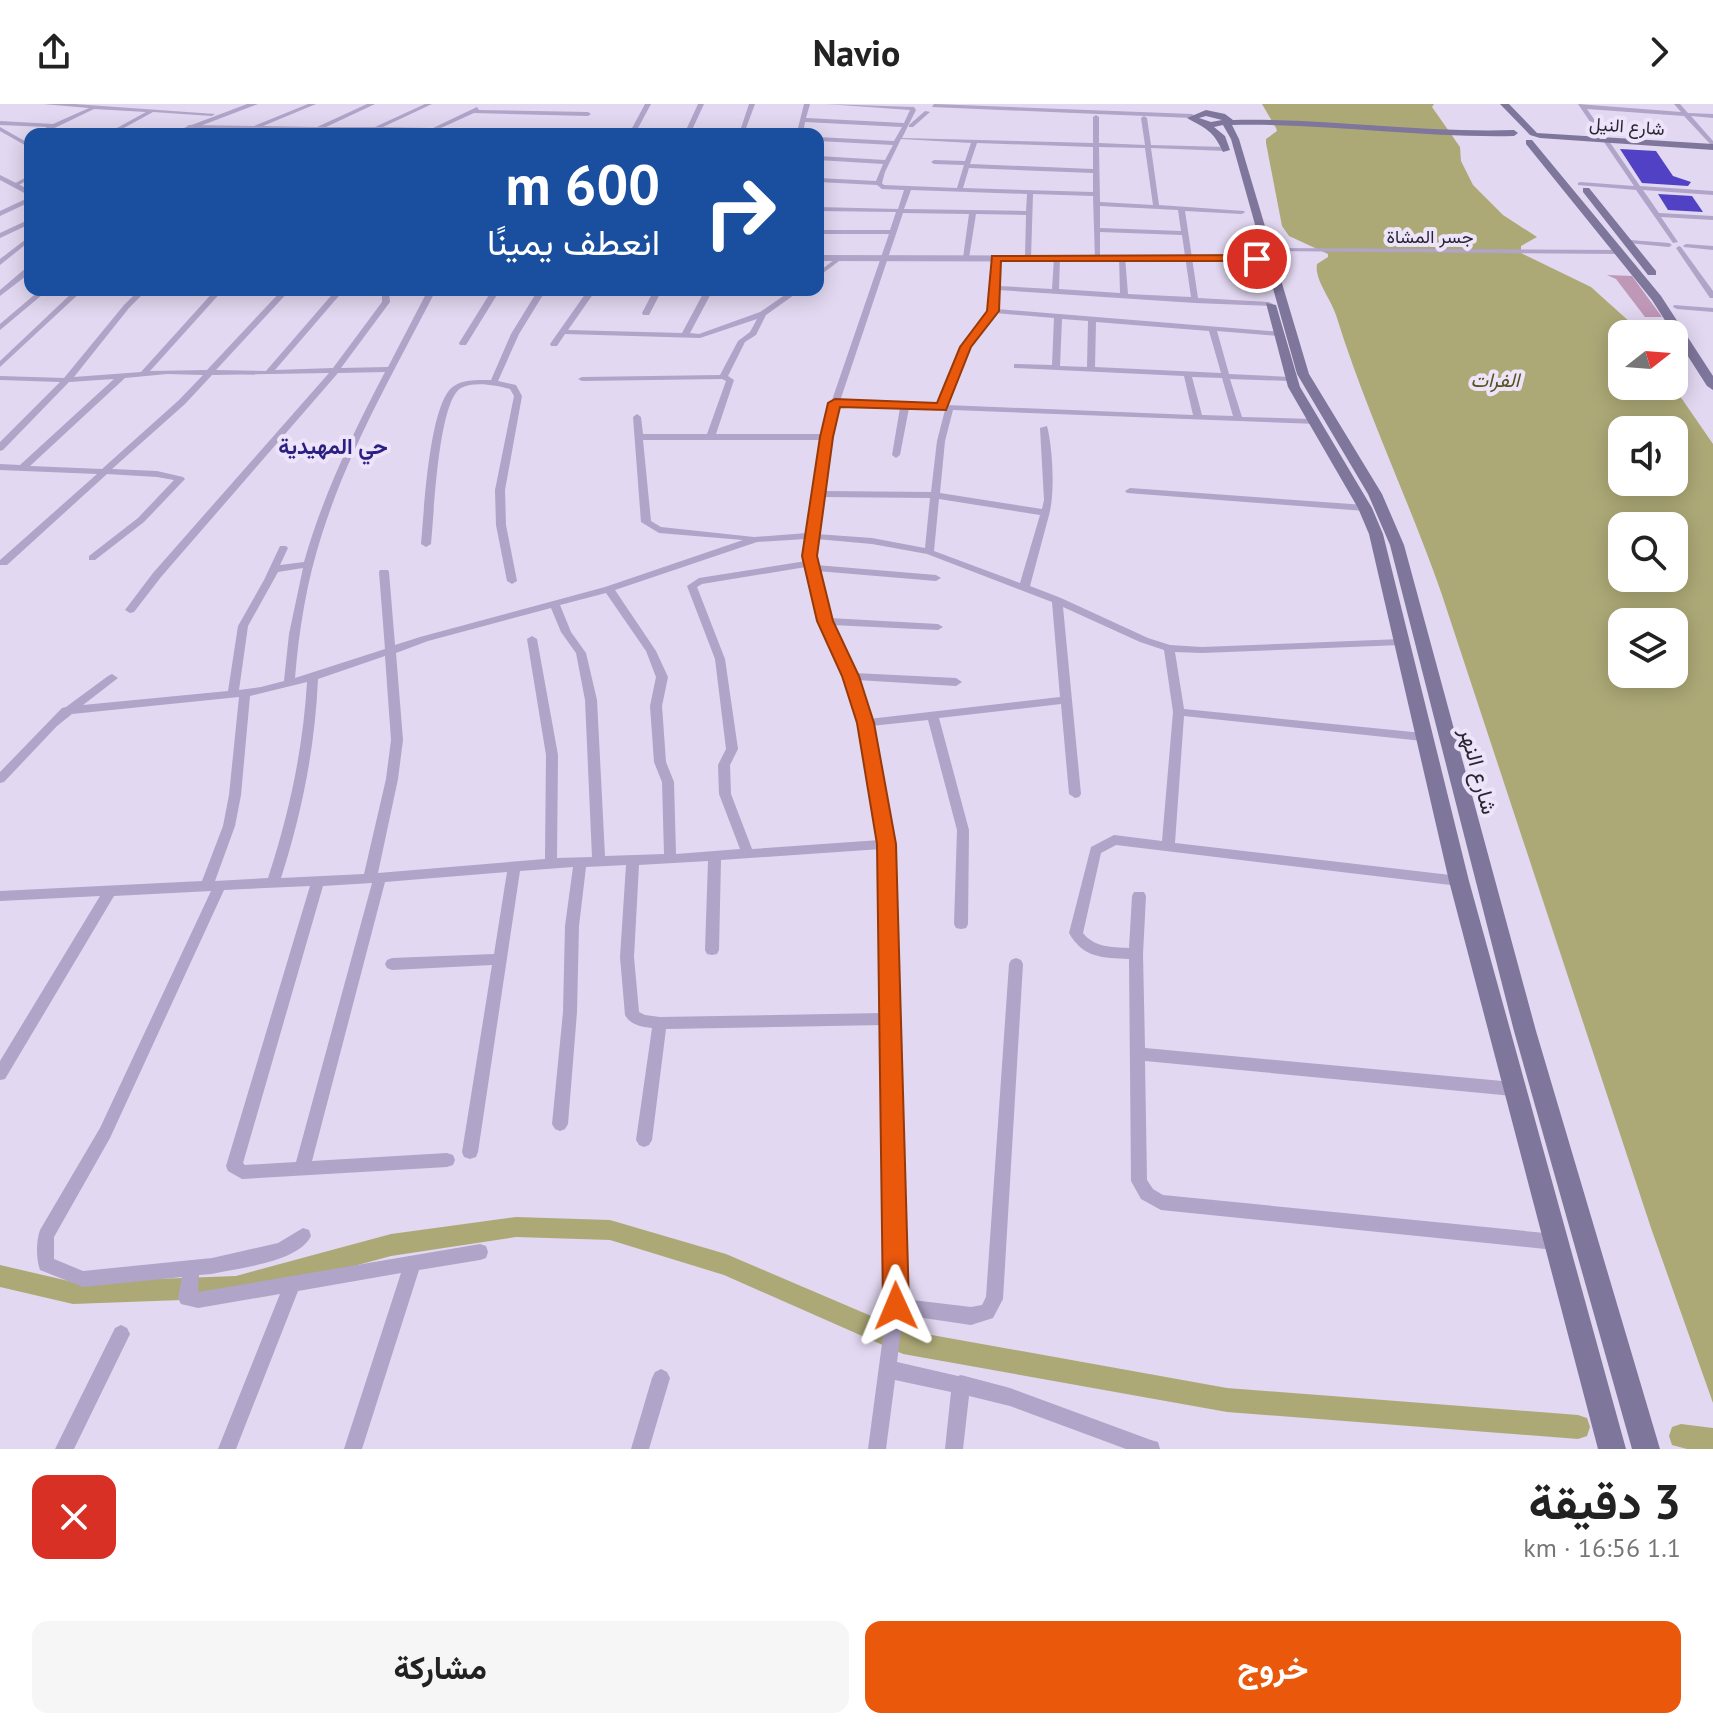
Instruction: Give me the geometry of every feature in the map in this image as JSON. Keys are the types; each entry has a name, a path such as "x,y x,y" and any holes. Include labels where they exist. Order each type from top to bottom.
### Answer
{"main road":[{"path":"1495,104 1580,184 1630,242 1677,307 1713,366"},
{"path":"1504,104 1670,316 1713,386"},
{"name":"شارع النيل","path":"1213,117 1713,147"},
{"name":"شارع النهر","path":"1213,117 1267,252 1290,355 1290,379 1365,508 1376,534 1459,881 1612,1449"},
{"name":"شارع النهر","path":"1213,117 1235,139 1243,192 1242,212 1267,252 1269,304 1278,334 1375,494 1391,527 1461,799 1646,1449"},
{"path":"1591,216 1609,217"},
{"path":"1438,797 1461,799"}],"street":[{"path":"46,104 212,114"},
{"path":"119,128 155,104"},
{"path":"174,128 239,104"},
{"path":"189,127 254,104"},
{"path":"253,128 313,104"},
{"path":"317,128 372,104"},
{"path":"377,128 429,104"},
{"path":"435,128 487,104"},
{"path":"581,128 595,104"},
{"path":"635,128 648,104"},
{"path":"690,128 701,104"},
{"path":"741,128 752,104"},
{"path":"801,128 807,104"},
{"path":"829,104 1096,117 1213,117"},
{"path":"1677,104 1713,147"},
{"path":"1582,105 1713,116"},
{"path":"1582,105 1713,296"},
{"path":"0,126 53,127 98,106"},
{"path":"824,180 880,180 914,120 932,110 955,106 1213,117"},
{"path":"880,180 915,107"},
{"path":"472,111 588,114"},
{"path":"1096,117 1097,258"},
{"path":"1144,118 1156,207"},
{"path":"803,120 905,125"},
{"path":"0,126 24,143"},
{"path":"189,127 220,128"},
{"path":"824,139 896,143"},
{"path":"904,139 1226,149"},
{"path":"959,190 974,142"},
{"path":"824,158 887,162"},
{"path":"934,162 1097,171"},
{"path":"1,178 24,192"},
{"path":"15,185 24,180"},
{"path":"880,180 885,187 1097,194"},
{"path":"1580,184 1713,193"},
{"path":"877,1449 896,1306 887,844 865,723 850,676 825,621 811,565 811,536 826,437 835,403 908,188"},
{"path":"1007,212 1008,191"},
{"path":"1028,258 1030,192"},
{"path":"0,214 24,200"},
{"path":"1097,204 1242,212"},
{"path":"1181,208 1195,301"},
{"path":"824,209 1029,213"},
{"path":"966,258 973,212"},
{"path":"1656,215 1713,218"},
{"path":"0,236 24,224"},
{"path":"1097,230 1185,233"},
{"path":"824,232 894,232"},
{"path":"1630,242 1713,248"},
{"path":"0,262 24,243"},
{"path":"824,258 1190,257 1267,252"},
{"name":"جسر المشاة","path":"1267,252 1621,252"},
{"path":"1122,257 1124,296"},
{"path":"824,270 840,258"},
{"path":"929,552 946,407 966,347 993,311 996,258"},
{"path":"1055,292 1057,258"},
{"path":"0,294 24,274"},
{"path":"996,288 1269,304"},
{"path":"0,328 37,296"},
{"path":"0,365 73,296"},
{"path":"0,448 20,423 82,363 137,296"},
{"path":"144,373 214,296"},
{"path":"3,563 106,471 209,372 280,296"},
{"path":"268,373 335,296"},
{"path":"130,610 336,370 386,302 386,296"},
{"path":"289,684 292,642 309,564 334,487 429,296"},
{"path":"463,343 492,296"},
{"path":"494,382 515,334 538,296"},
{"path":"554,344 588,296"},
{"path":"646,313 655,296"},
{"path":"685,335 706,296"},
{"path":"562,332 685,335 721,331 763,314 788,296"},
{"path":"1677,307 1713,310"},
{"path":"993,311 1278,334"},
{"path":"723,377 742,341 753,333 763,314"},
{"path":"1056,367 1058,316"},
{"path":"1091,368 1092,319"},
{"path":"1212,329 1238,419"},
{"path":"1017,366 1290,379"},
{"path":"0,378 65,380 144,373 393,369"},
{"path":"1187,373 1198,418"},
{"path":"22,468 123,375"},
{"path":"582,379 723,377 730,383 711,436"},
{"path":"426,544 438,439 451,392 460,385 494,382 513,387 518,396 500,490 501,525 512,581"},
{"path":"835,403 1314,422"},
{"path":"896,455 905,406"},
{"path":"637,417 646,522 659,530 756,539 811,536 872,541 929,552 1057,600 1117,630 1169,648 1202,650 1401,642"},
{"path":"1024,588 1049,500 1044,428"},
{"path":"640,437 826,437"},
{"path":"0,467 157,474 180,479 141,520 92,558"},
{"path":"1130,491 1365,508"},
{"path":"819,494 935,495 1047,513"},
{"path":"66,711 239,694 289,684 391,650 609,589 756,539"},
{"path":"283,548 275,569 243,626 235,795 213,885 105,1133 46,1236 46,1264 83,1279 192,1268 282,1250 303,1236"},
{"path":"275,569 309,564"},
{"path":"748,854 725,794 724,765 732,749 720,659 692,586 699,581 811,565 936,578"},
{"path":"302,1169 375,878 395,758 396,705 384,572"},
{"path":"609,589 651,651 662,677 656,706 660,762 669,790 670,859"},
{"path":"1057,600 1075,794"},
{"path":"555,605 566,632 579,648 591,700 599,861"},
{"path":"825,621 938,627"},
{"path":"532,639 552,755 551,863"},
{"path":"1168,845 1179,712 1169,648"},
{"path":"850,676 956,682"},
{"path":"273,883 302,785 311,723 313,677"},
{"path":"0,779 66,711 112,678"},
{"path":"865,723 1065,700"},
{"path":"1179,712 1423,737"},
{"path":"933,716 963,830 961,924"},
{"path":"1136,954 1093,949 1083,945 1077,937 1076,929 1095,850 1114,840 1459,881"},
{"path":"0,896 375,878 551,863 670,859 887,844"},
{"path":"712,950 715,856"},
{"path":"633,860 628,937 628,991 632,1015 643,1021 660,1023 891,1019"},
{"path":"560,1124 570,1012 572,926 580,862"},
{"path":"470,1152 514,867"},
{"path":"318,881 234,1166 242,1172 447,1160"},
{"path":"0,1074 111,890"},
{"path":"1139,896 1136,954 1139,1181 1154,1199 1555,1242"},
{"path":"392,964 499,959"},
{"path":"896,1306 971,1316 987,1312 994,1299 1016,964"},
{"path":"644,1140 660,1023"},
{"path":"1137,1054 1513,1089"},
{"path":"192,1268 187,1298 198,1300 480,1252"},
{"path":"353,1449 413,1263"},
{"path":"227,1449 293,1283"},
{"path":"64,1449 121,1334"},
{"path":"888,1363 1025,1402 1151,1449"},
{"path":"640,1449 661,1378"},
{"path":"954,1449 961,1384"}],"shaded area":[{"path":"1607,275 1632,276 1662,317 1645,317 1616,279"}],"water":[{"name":"الفرات","path":"1262,104 1434,104 1432,107 1460,147 1461,161 1473,185 1503,215 1537,237 1521,246 1521,253 1591,287 1628,320 1608,320 1608,400 1683,400 1713,444 1713,1403 1651,1228 1441,592 1360,385 1334,309 1318,276 1317,264 1328,254 1289,236 1282,226 1266,143 1266,139 1277,131"}],"building":[{"path":"1620,149 1656,151 1673,176 1691,182 1688,186 1642,183"},
{"path":"1658,194 1692,196 1703,212 1668,210"}],"waterway":[{"path":"0,1276 73,1293 236,1287 391,1245 516,1227 610,1230 726,1265 903,1342 1227,1400 1578,1427"},
{"path":"1681,1436 1713,1440"}],"district":[{"name":"حي المهيدية","path":"333,446"}],"route":[{"path":"896,1306 887,844 865,723 850,676 825,621 816,593 810,556 826,437 835,403 941,407 966,347 993,311 996,258 1257,259"}]}
